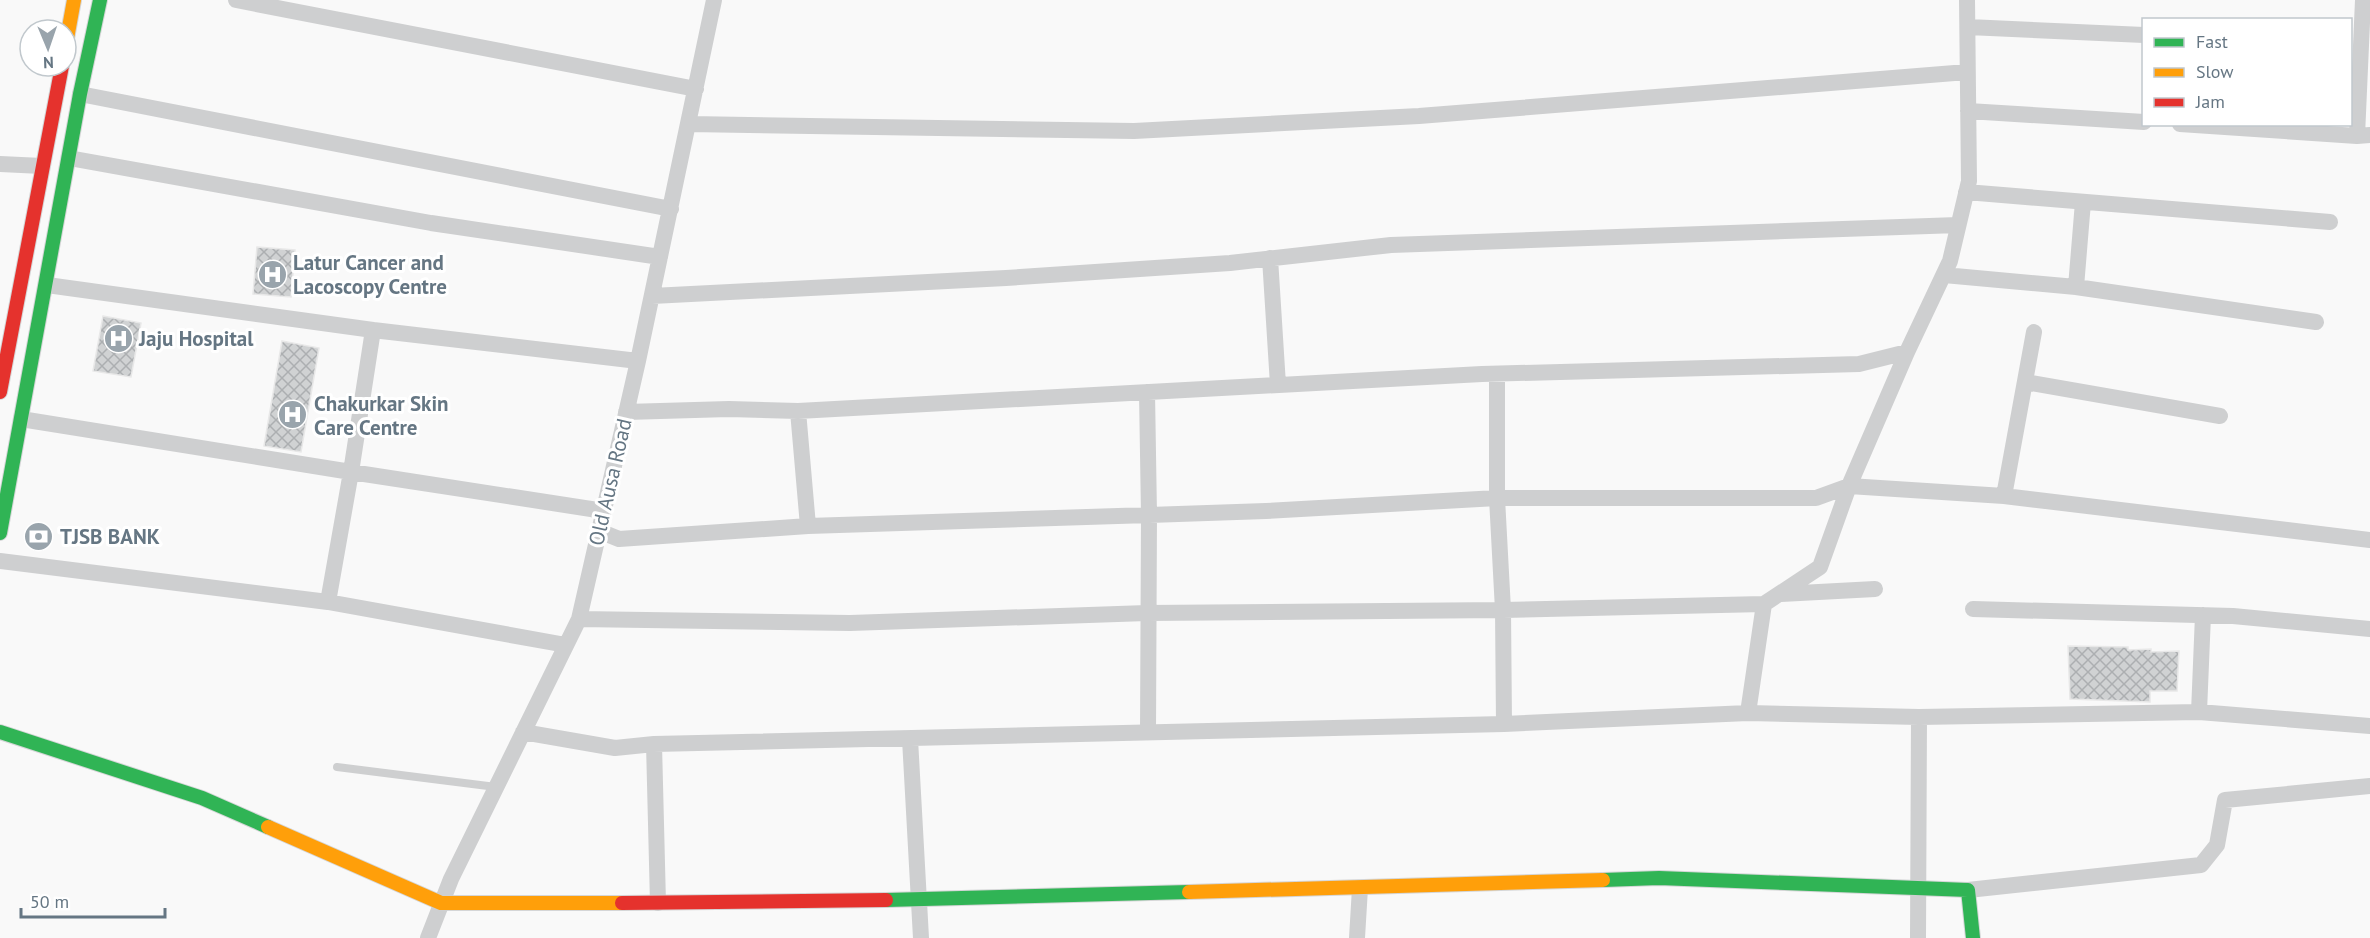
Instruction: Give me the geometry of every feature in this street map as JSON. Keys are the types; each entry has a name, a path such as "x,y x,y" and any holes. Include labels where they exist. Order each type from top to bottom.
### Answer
{"street":[{"path":"71,18 75,0"},
{"path":"0,533 80,94 100,0"},
{"path":"236,0 696,89"},
{"name":"Old Ausa Road","path":"428,938 451,879 579,619 638,361 714,0"},
{"path":"579,619 850,623 1147,614 1764,604 1820,567 1849,486 1907,352 1950,261 1969,181 1967,0"},
{"path":"2213,126 2363,135 2361,46 2363,0"},
{"path":"1968,27 2142,35"},
{"path":"689,124 1134,131 1419,116 1967,72"},
{"path":"1,385 60,78"},
{"path":"80,94 671,209"},
{"path":"1968,111 2142,122"},
{"path":"69,158 431,223 660,257"},
{"path":"0,164 42,166"},
{"path":"1966,192 2330,222"},
{"path":"2076,287 2083,202"},
{"path":"652,296 1006,278 1270,258 1391,245 1958,225"},
{"path":"1270,258 1278,385"},
{"path":"1944,275 2076,287 2316,322"},
{"path":"47,285 373,330 638,361"},
{"path":"328,602 373,330"},
{"path":"2004,496 2034,332"},
{"path":"626,412 729,409 798,411 1497,374 1858,364 1907,352"},
{"path":"1497,374 1497,498 1503,610 1504,724"},
{"path":"2025,382 2220,416"},
{"path":"1147,392 1148,731"},
{"path":"798,411 808,526"},
{"path":"21,419 603,511"},
{"path":"599,531 619,539 808,526 1266,511 1497,498 1816,498 1849,486 2004,496 2370,540"},
{"path":"0,561 328,602 566,645"},
{"path":"1780,594 1875,589"},
{"path":"1748,713 1764,604"},
{"path":"1973,609 2203,615 2370,629"},
{"path":"2199,712 2203,615"},
{"path":"523,732 615,748 654,744 1504,724 1748,713 1918,717 2199,712 2370,726"},
{"path":"1918,717 1918,938"},
{"path":"0,732 202,798 441,903 658,903 920,899 1659,878 1968,890 2201,865 2217,844 2225,800 2370,786"},
{"path":"910,739 921,938"},
{"path":"654,744 658,903"},
{"path":"1357,938 1360,888"},
{"path":"1968,890 1973,938"}],"lane":[{"path":"337,767 496,787"}],"building":[{"path":"257,247 295,250 291,297 253,294"},
{"path":"103,316 141,323 131,377 93,371"},
{"path":"282,341 319,348 301,452 264,446"},
{"path":"2068,646 2128,647 2128,650 2151,649 2151,652 2179,651 2177,691 2150,691 2150,702 2070,699"}],"traffic: fast":[{"path":"0,533 80,94 100,0"},
{"path":"0,732 202,798 268,827"},
{"path":"1603,880 1659,878 1968,890 1973,938"},
{"path":"886,900 1189,892"}],"traffic: slow":[{"path":"71,18 74,0"},
{"path":"268,827 441,903 622,903"},
{"path":"1189,892 1603,880"}],"traffic: jam":[{"path":"0,392 60,78"},
{"path":"622,903 886,900"}],"place":[{"name":"Latur Cancer and Lacoscopy Centre","path":"272,274"},
{"name":"Jaju Hospital","path":"118,338"},
{"name":"Chakurkar Skin Care Centre","path":"293,415"},
{"name":"TJSB BANK","path":"39,536"}]}
